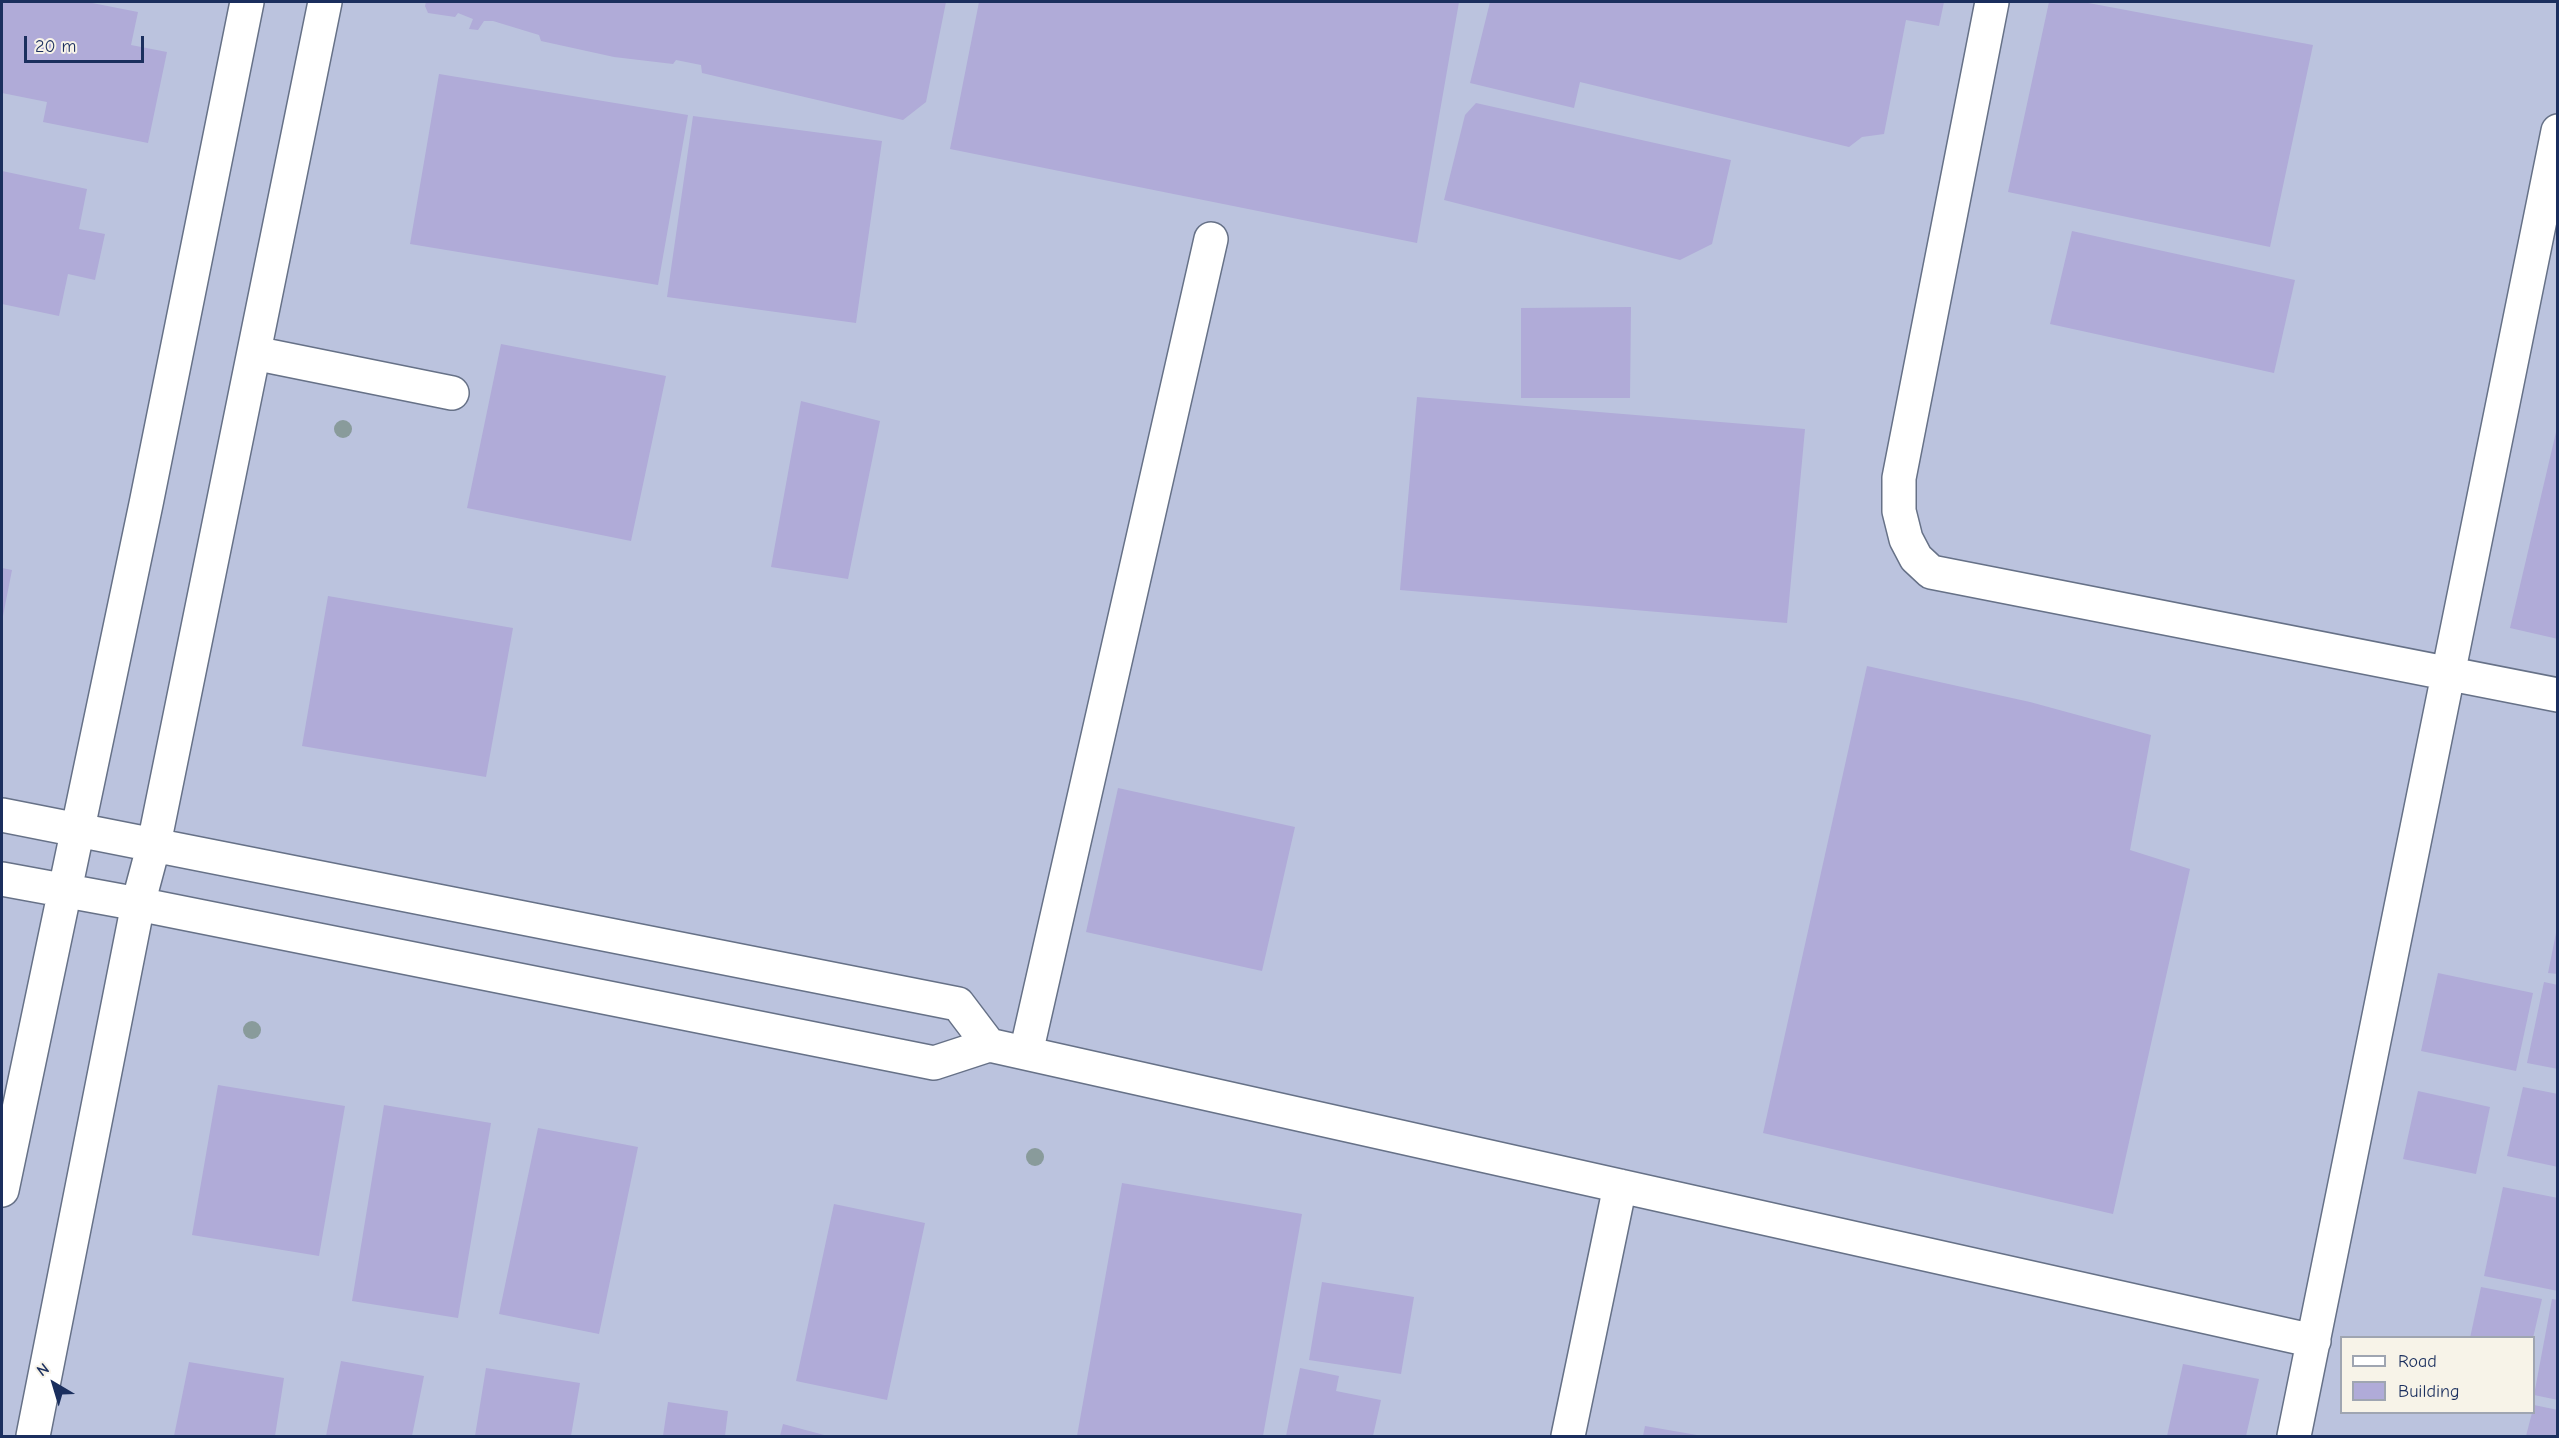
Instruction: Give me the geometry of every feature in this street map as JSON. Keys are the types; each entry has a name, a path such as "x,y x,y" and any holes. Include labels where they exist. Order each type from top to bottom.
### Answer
{"street":[{"path":"2,1190 149,492 247,2"},
{"path":"33,1437 138,904 154,844 325,2"},
{"path":"1992,2 1899,478 1899,511 1906,539 1916,558 1931,572 2558,695"},
{"path":"2294,1437 2558,130"},
{"path":"1026,1053 1211,239"},
{"path":"254,353 452,393"},
{"path":"2,814 958,1004 989,1045"},
{"path":"2,879 138,904 934,1063 989,1045 2314,1341"},
{"path":"1568,1437 1620,1186"}],"shaded area":[{"path":"2,2 2557,2 2557,1436 2,1436"}],"building":[{"path":"2,2 87,2 138,12 131,45 167,52 148,143 43,122 47,102 2,93"},
{"path":"426,2 946,2 926,102 903,120 702,73 701,65 676,60 673,64 614,57 541,41 539,35 493,21 484,21 478,30 469,29 473,19 458,13 455,17 428,13"},
{"path":"979,2 1459,2 1417,243 950,149"},
{"path":"1490,2 1944,2 1939,26 1906,20 1884,134 1862,137 1849,147 1580,82 1574,108 1470,83"},
{"path":"2049,2 2083,2 2313,45 2270,247 2008,192"},
{"path":"439,74 688,115 658,285 410,244"},
{"path":"1476,103 1731,160 1712,244 1680,260 1444,200 1465,115"},
{"path":"693,116 882,141 856,323 667,297"},
{"path":"2,171 87,189 79,229 105,234 95,280 68,274 59,316 2,304"},
{"path":"2072,231 2295,280 2274,373 2050,324"},
{"path":"1631,307 1630,398 1521,398 1521,308"},
{"path":"501,344 666,376 631,541 467,508"},
{"path":"1417,397 1805,429 1787,623 1400,590"},
{"path":"801,401 880,421 848,579 771,567"},
{"path":"2558,428 2558,639 2510,628"},
{"path":"2,568 12,570 3,616 2,616"},
{"path":"328,596 513,628 486,777 302,746"},
{"path":"1867,666 2030,702 2151,735 2130,850 2190,869 2113,1214 1763,1133"},
{"path":"1118,788 1295,827 1262,971 1086,932"},
{"path":"2556,933 2558,933 2558,974 2548,973"},
{"path":"2438,973 2533,993 2516,1071 2421,1051"},
{"path":"2544,982 2558,985 2558,1069 2527,1063"},
{"path":"218,1085 345,1106 319,1256 192,1235"},
{"path":"2523,1087 2558,1094 2558,1167 2507,1156"},
{"path":"2418,1091 2490,1107 2476,1174 2403,1159"},
{"path":"384,1105 491,1123 458,1318 352,1301"},
{"path":"538,1128 638,1147 599,1334 499,1314"},
{"path":"1122,1183 1302,1214 1263,1436 1077,1436"},
{"path":"2503,1187 2558,1198 2558,1291 2484,1276"},
{"path":"834,1204 925,1223 887,1400 796,1381"},
{"path":"1322,1282 1414,1297 1401,1374 1309,1360"},
{"path":"2481,1287 2542,1299 2533,1336 2470,1336"},
{"path":"2552,1299 2558,1300 2558,1400 2535,1395"},
{"path":"341,1361 424,1376 412,1436 326,1436"},
{"path":"189,1362 284,1378 275,1436 174,1436"},
{"path":"2183,1364 2259,1379 2246,1436 2167,1436"},
{"path":"486,1368 580,1383 571,1436 475,1436"},
{"path":"1300,1368 1339,1376 1336,1391 1381,1400 1373,1436 1286,1436"},
{"path":"668,1402 728,1411 725,1436 663,1436"},
{"path":"2535,1405 2558,1410 2558,1436 2526,1436 2532,1414 2535,1414"},
{"path":"783,1424 828,1436 780,1436"},
{"path":"1645,1426 1697,1435 1697,1436 1643,1436"}]}
